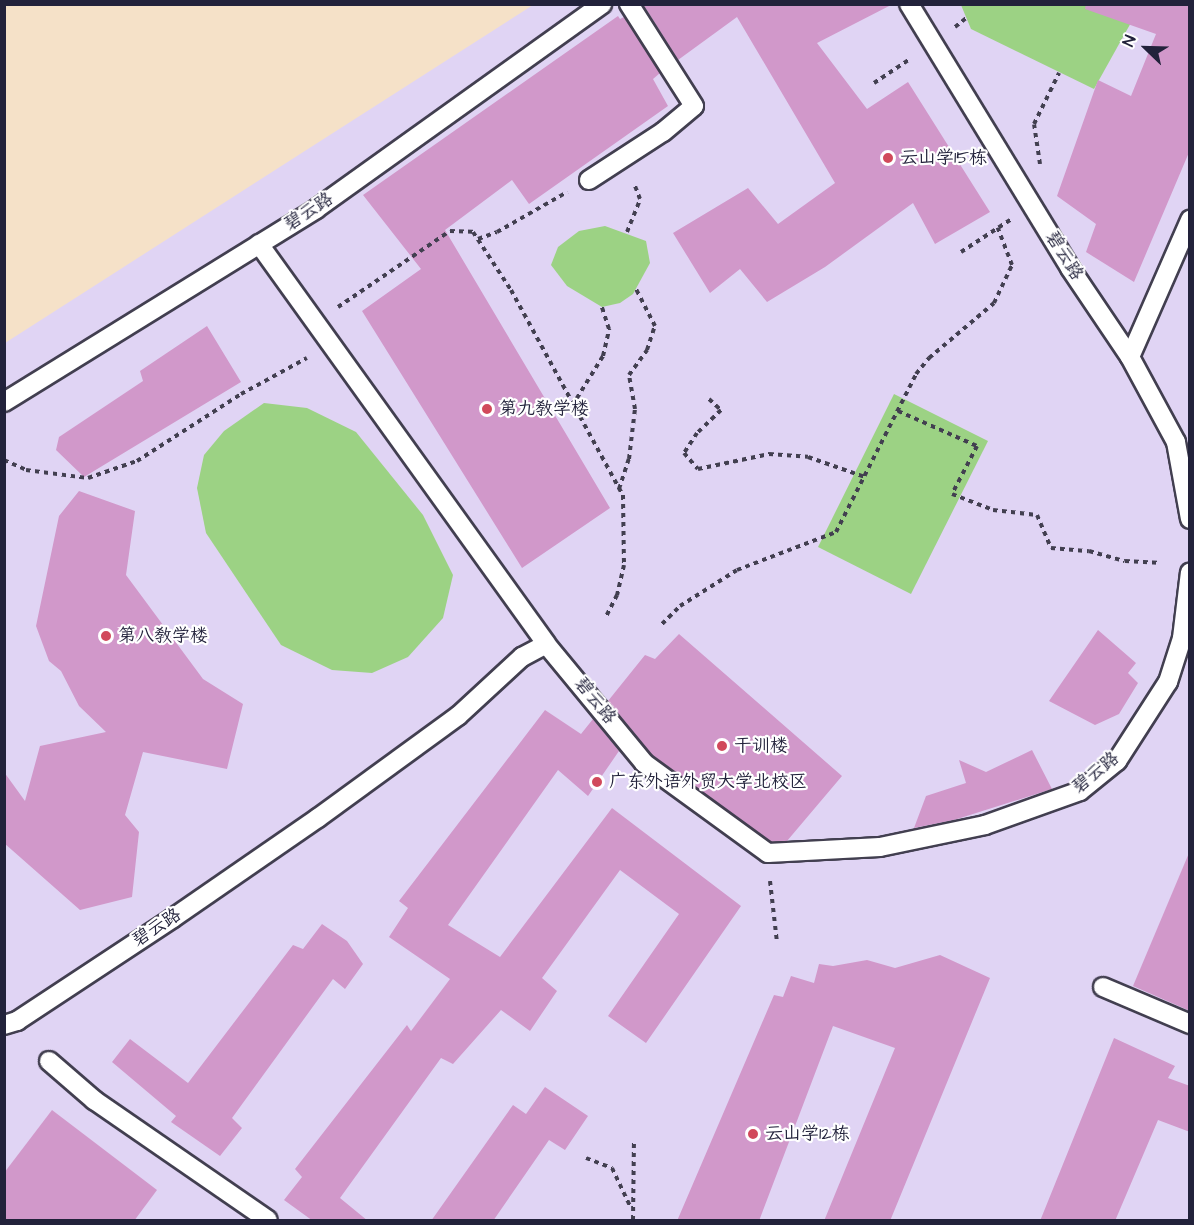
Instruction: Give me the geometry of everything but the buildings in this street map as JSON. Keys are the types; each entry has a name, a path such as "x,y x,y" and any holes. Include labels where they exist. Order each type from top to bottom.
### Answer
{"lane":[{"name":"碧云路","path":"4,402 316,209 602,4"},
{"path":"589,180 626,157 694,106 629,4"},
{"name":"碧云路","path":"909,4 1032,205 1130,357 1176,442 1190,519"},
{"path":"1130,357 1190,220"},
{"path":"259,244 546,644"},
{"name":"碧云路","path":"4,1025 17,1021 173,918 318,818 458,716 522,657 546,644 644,763 768,853 880,847 985,825 1080,791 1117,761 1168,682 1186,640 1190,572"},
{"path":"1103,987 1190,1024"},
{"path":"49,1061 94,1100 268,1221"}],"path":[{"path":"874,83 932,45"},
{"path":"961,252 1032,205 1040,171 1034,124 1059,73"},
{"path":"626,157 640,199 627,232"},
{"path":"478,239 497,232 589,180"},
{"path":"662,624 680,606 737,570 836,532 928,358 993,303 1012,265 998,228"},
{"path":"316,323 450,231 473,232 511,290 619,489 626,526 624,565 617,595 606,617"},
{"path":"619,489 629,459 635,409 628,375 647,350 655,326 636,288"},
{"path":"572,406 603,356 609,329 602,307"},
{"path":"4,460 26,470 88,478 127,465 241,394 331,344"},
{"path":"709,399 721,410 698,433 684,453 698,469 769,454 808,457 866,477"},
{"path":"898,411 976,446 952,494 993,510 1037,515 1051,548 1089,551 1125,561 1158,563"},
{"path":"768,853 777,942"},
{"path":"633,1221 631,1209 634,1141"},
{"path":"586,1158 612,1168 631,1209"}],"shaded area":[{"name":"广东外语外贸大学北校区","path":"533,5 1189,5 1189,1220 5,1220 5,343"}],"green space":[{"path":"961,5 1106,5 1133,19 1094,89 971,29"},
{"path":"605,226 646,241 650,263 633,294 620,303 602,307 567,286 551,265 558,247 579,231"},
{"path":"894,394 988,441 911,594 818,547"},
{"path":"264,403 307,408 356,432 423,515 453,575 443,618 408,657 372,673 332,670 281,645 206,533 197,488 204,455 224,431"}],"place":[{"name":"云山学15栋","path":"888,158"},
{"name":"第九教学楼","path":"487,409"},
{"name":"第八教学楼","path":"106,636"},
{"name":"干训楼","path":"722,746"},
{"name":"广东外语外贸大学北校区","path":"597,782"},
{"name":"云山学12栋","path":"753,1134"}]}
